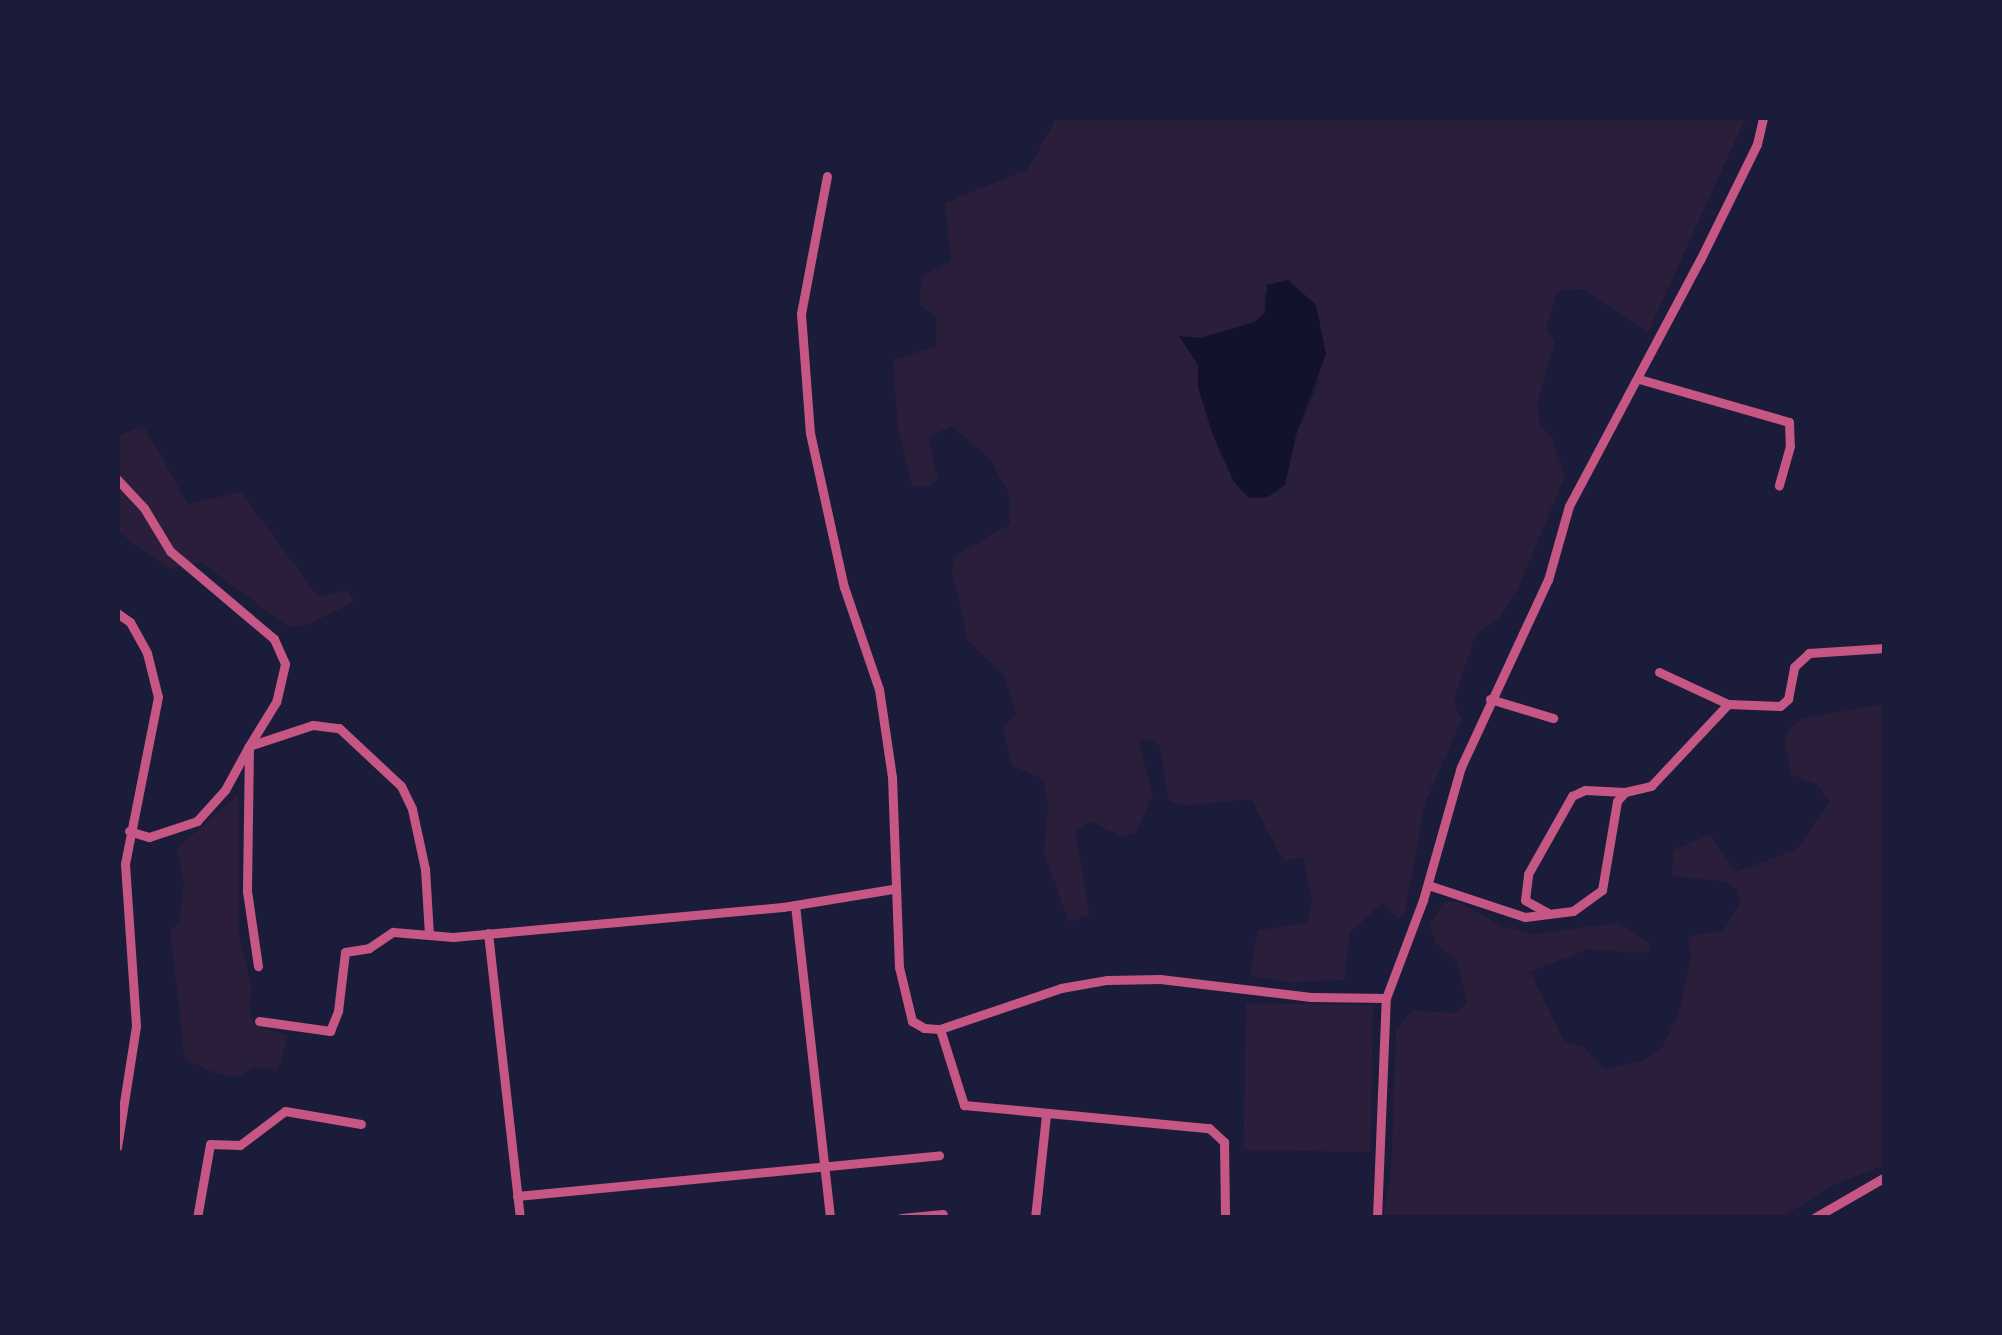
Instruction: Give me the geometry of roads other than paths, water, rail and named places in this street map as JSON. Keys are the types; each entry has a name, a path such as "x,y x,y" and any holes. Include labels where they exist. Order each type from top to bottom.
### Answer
{"street":[{"path":"1376,1218 1386,998 1428,885 1432,856 1490,699 1548,580 1569,506 1639,379 1757,143 1763,117"},
{"path":"827,176 801,314 810,433 844,586 879,689 892,777 892,889 908,1011 924,1028 940,1028 1061,988 1107,980 1160,979 1311,997 1386,998"},
{"path":"1639,379 1789,422 1790,446 1779,485"},
{"path":"117,479 144,508 170,550 274,639 285,664 269,717 225,790 197,821 149,838 128,831"},
{"path":"117,613 130,622 147,653 158,697 124,864 136,1026 117,1147"},
{"path":"1659,672 1728,704 1786,703 1794,667 1820,650 1885,648"},
{"path":"1490,699 1553,718"},
{"path":"1548,913 1525,900 1528,874 1572,796 1594,789 1625,792 1656,783 1728,704"},
{"path":"248,746 313,724 339,728 401,786 412,809 425,869 429,934"},
{"path":"248,746 248,891 258,966"},
{"path":"1428,885 1510,914 1540,918 1573,911 1600,894 1617,801 1625,792"},
{"path":"259,1021 330,1030 347,950 369,947 393,932 488,933 795,905 892,889"},
{"path":"795,905 830,1218"},
{"path":"488,933 520,1218"},
{"path":"940,1028 964,1105 1209,1128 1224,1142 1225,1218"},
{"path":"197,1218 209,1144 240,1145 285,1111 361,1124"},
{"path":"1035,1218 1046,1114"},
{"path":"517,1196 938,1155"},
{"path":"1814,1218 1885,1178"},
{"path":"901,1218 943,1214"}]}
